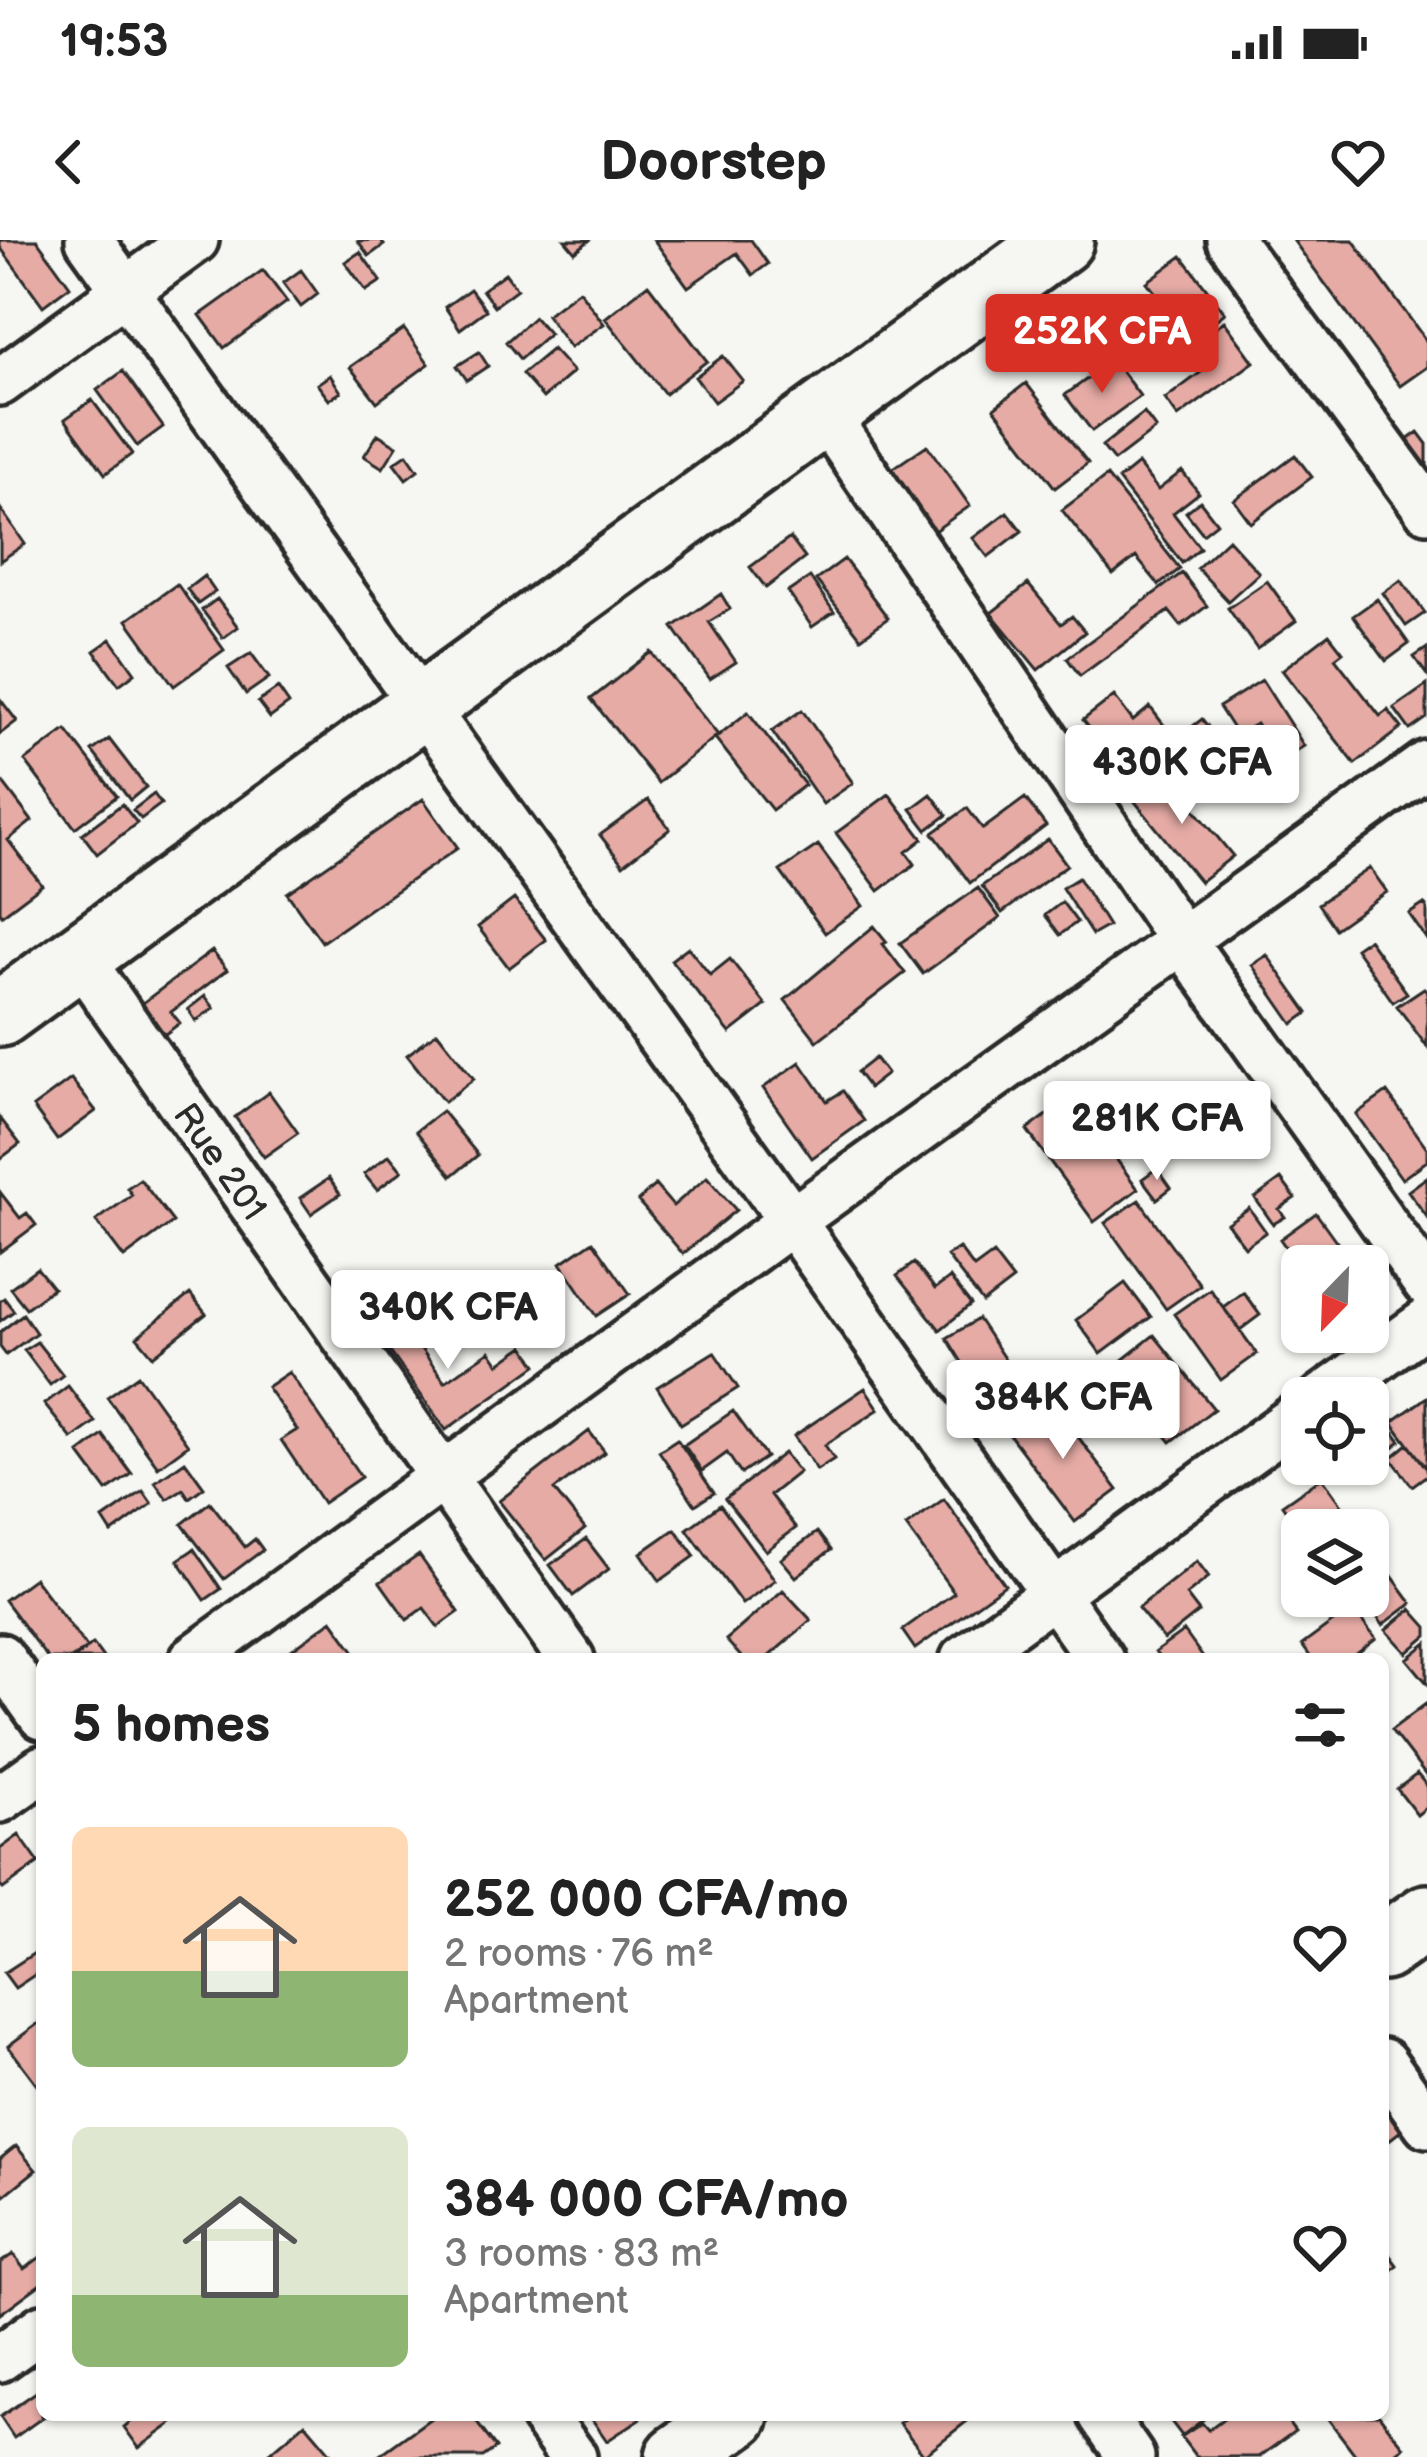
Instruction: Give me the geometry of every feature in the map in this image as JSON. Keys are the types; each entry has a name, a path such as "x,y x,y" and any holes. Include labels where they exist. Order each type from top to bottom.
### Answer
{"street":[{"path":"89,240 1096,1653"},
{"path":"0,382 195,240"},
{"path":"0,1014 1061,240"},
{"path":"1230,240 1427,508"},
{"path":"824,413 1182,940 1427,1284"},
{"path":"201,1653 1427,764"},
{"name":"Rue 201","path":"79,957 567,1653"},
{"path":"1351,1377 1427,1322"},
{"path":"972,1653 1281,1428"},
{"path":"0,1657 36,1708"},
{"path":"0,1799 36,1773"},
{"path":"1389,1944 1427,1916"},
{"path":"1389,2070 1427,2124"},
{"path":"0,2358 36,2332"},
{"path":"547,2421 573,2457"},
{"path":"678,2457 728,2421"},
{"path":"1106,2421 1131,2457"}],"building":[{"path":"0,240 37,240 70,286 43,306 0,247"},
{"path":"380,240 384,245 369,256 358,241"},
{"path":"565,240 590,240 575,252"},
{"path":"654,240 751,240 768,264 753,275 737,253 688,287"},
{"path":"1293,240 1353,240 1427,342 1427,367 1400,386"},
{"path":"360,252 381,281 366,291 345,262"},
{"path":"1182,256 1225,313 1191,339 1147,282"},
{"path":"263,270 287,302 224,348 200,315"},
{"path":"301,270 318,294 301,307 283,283"},
{"path":"505,273 517,289 494,306 482,290"},
{"path":"648,284 707,361 665,394 605,318"},
{"path":"470,289 486,310 460,329 445,307"},
{"path":"579,290 604,324 570,348 546,315"},
{"path":"534,317 549,334 520,359 506,342"},
{"path":"1224,321 1254,362 1178,417 1165,399 1204,370 1188,348"},
{"path":"404,329 429,364 377,402 350,367"},
{"path":"552,349 573,372 543,398 522,374"},
{"path":"479,352 488,366 467,380 457,366"},
{"path":"723,356 743,381 714,402 695,377"},
{"path":"1113,360 1140,396 1092,431 1065,395"},
{"path":"123,371 163,427 137,446 97,390"},
{"path":"330,375 341,392 329,400 317,384"},
{"path":"1026,383 1088,463 1055,488 994,408"},
{"path":"92,400 132,454 105,474 65,419"},
{"path":"1144,413 1156,429 1114,461 1102,446"},
{"path":"1418,432 1427,444 1427,503 1389,453"},
{"path":"378,434 397,446 383,468 364,456"},
{"path":"927,445 970,506 930,534 886,473"},
{"path":"407,454 418,470 406,479 394,463"},
{"path":"1295,455 1312,477 1251,523 1234,500"},
{"path":"1138,464 1158,490 1182,471 1199,493 1173,513 1200,548 1182,563 1118,480"},
{"path":"1107,476 1180,569 1159,585 1136,557 1113,575 1062,510"},
{"path":"1200,501 1217,523 1203,534 1186,512"},
{"path":"0,508 25,544 0,561"},
{"path":"1007,512 1022,531 988,557 973,538"},
{"path":"790,538 805,558 766,588 750,567"},
{"path":"1228,539 1259,573 1228,601 1197,568"},
{"path":"844,559 888,618 861,638 816,580"},
{"path":"1182,573 1207,606 1181,626 1169,611 1080,676 1067,658"},
{"path":"204,576 215,592 198,604 187,589"},
{"path":"810,577 834,612 812,627 788,592"},
{"path":"1401,580 1425,613 1406,626 1383,593"},
{"path":"1267,581 1296,621 1257,649 1228,608"},
{"path":"177,584 224,650 174,686 127,620"},
{"path":"1028,584 1061,624 1072,616 1085,632 1038,670 991,613"},
{"path":"721,594 730,609 709,622 736,662 710,679 673,627"},
{"path":"217,599 238,627 223,638 202,610"},
{"path":"1377,599 1409,644 1386,661 1353,616"},
{"path":"1329,634 1343,652 1335,658 1380,716 1388,710 1402,728 1355,764 1282,670"},
{"path":"111,639 135,673 119,685 94,651"},
{"path":"1427,648 1427,675 1414,657"},
{"path":"651,652 718,735 658,783 591,699"},
{"path":"251,653 269,678 246,694 228,668"},
{"path":"1262,680 1304,746 1280,761 1256,724 1237,735 1219,707"},
{"path":"1427,685 1427,718 1410,730 1394,708"},
{"path":"278,688 289,704 270,718 258,702"},
{"path":"1114,696 1133,721 1150,707 1170,733 1122,770 1083,720"},
{"path":"0,699 17,721 0,734"},
{"path":"802,710 853,783 823,804 772,731"},
{"path":"748,712 805,785 772,810 715,738"},
{"path":"1202,719 1216,737 1198,751 1184,733"},
{"path":"66,730 117,796 75,828 25,761"},
{"path":"109,739 146,787 130,800 92,751"},
{"path":"1257,742 1276,767 1263,777 1244,752"},
{"path":"1164,772 1233,856 1200,882 1132,798"},
{"path":"0,779 32,821 8,840 42,885 2,915 0,912"},
{"path":"154,794 161,804 141,819 133,810"},
{"path":"889,794 923,839 906,852 915,864 879,891 836,833"},
{"path":"931,794 947,815 927,830 911,809"},
{"path":"1025,798 1046,826 970,883 933,833 967,808 983,829"},
{"path":"423,799 458,848 322,942 287,893"},
{"path":"648,800 670,829 623,865 600,835"},
{"path":"122,804 137,823 97,854 82,834"},
{"path":"1048,839 1067,865 1002,913 982,886"},
{"path":"818,845 863,906 825,933 780,871"},
{"path":"1370,868 1387,892 1335,929 1318,904"},
{"path":"1078,878 1108,926 1092,935 1062,888"},
{"path":"978,888 1000,918 923,974 900,943"},
{"path":"514,899 546,940 509,968 478,927"},
{"path":"1062,902 1077,922 1060,935 1045,915"},
{"path":"1424,904 1427,908 1427,940 1409,914"},
{"path":"874,926 905,973 817,1041 785,1000"},
{"path":"1368,939 1407,993 1393,1002 1355,948"},
{"path":"688,947 710,975 730,959 766,1005 730,1033 671,960"},
{"path":"212,951 227,970 171,1012 180,1023 160,1038 137,1007"},
{"path":"1267,955 1308,1013 1293,1024 1252,965"},
{"path":"1424,988 1427,991 1427,1047 1397,1006"},
{"path":"205,996 214,1008 196,1021 188,1009"},
{"path":"437,1032 474,1079 444,1102 407,1055"},
{"path":"875,1058 887,1074 869,1088 857,1072"},
{"path":"800,1062 827,1101 843,1091 864,1121 812,1158 763,1088"},
{"path":"71,1079 96,1111 57,1140 33,1107"},
{"path":"269,1092 298,1133 264,1157 235,1117"},
{"path":"1387,1092 1427,1148 1427,1161 1402,1179 1356,1114"},
{"path":"1071,1097 1138,1189 1094,1222 1027,1130"},
{"path":"442,1111 478,1155 452,1176 416,1131"},
{"path":"1240,1113 1266,1149 1250,1160 1240,1146 1217,1163 1201,1140"},
{"path":"0,1118 20,1144 0,1159"},
{"path":"389,1155 402,1171 377,1190 364,1174"},
{"path":"1157,1168 1171,1188 1157,1199 1142,1179"},
{"path":"707,1177 736,1210 683,1254 638,1201 655,1185 673,1206"},
{"path":"1427,1177 1427,1217 1408,1191"},
{"path":"329,1178 340,1194 311,1214 300,1198"},
{"path":"140,1179 173,1222 124,1258 96,1221 132,1195 127,1188"},
{"path":"1281,1179 1295,1198 1279,1209 1285,1217 1273,1224 1255,1198"},
{"path":"0,1192 20,1218 27,1213 36,1225 0,1252"},
{"path":"1139,1200 1200,1285 1166,1309 1105,1223"},
{"path":"1249,1208 1266,1232 1245,1247 1227,1223"},
{"path":"1316,1213 1339,1245 1284,1245 1280,1239"},
{"path":"593,1241 630,1294 597,1316 561,1263"},
{"path":"959,1248 974,1268 993,1254 1013,1280 983,1303 947,1256"},
{"path":"914,1263 935,1289 950,1278 971,1305 940,1330 897,1276"},
{"path":"37,1268 53,1288 26,1308 10,1288"},
{"path":"432,1282 463,1322 437,1343 405,1303"},
{"path":"1125,1283 1151,1317 1101,1354 1076,1320"},
{"path":"1210,1289 1257,1354 1221,1380 1174,1314"},
{"path":"1243,1292 1260,1315 1240,1330 1223,1307"},
{"path":"190,1294 206,1314 153,1356 137,1337"},
{"path":"4,1298 14,1311 0,1321 0,1301"},
{"path":"388,1303 445,1382 490,1351 499,1364 524,1346 537,1365 446,1430 366,1318"},
{"path":"23,1314 36,1333 6,1355 0,1347 0,1332"},
{"path":"978,1319 1019,1381 986,1401 947,1338"},
{"path":"1154,1335 1214,1409 1171,1442 1111,1369"},
{"path":"37,1342 63,1375 50,1385 24,1350"},
{"path":"714,1352 738,1388 681,1424 657,1387"},
{"path":"289,1372 361,1477 323,1503 281,1440 297,1430 267,1387"},
{"path":"138,1375 188,1445 158,1467 107,1397"},
{"path":"1095,1382 1117,1410 1097,1425 1075,1397"},
{"path":"68,1386 95,1422 72,1439 44,1404"},
{"path":"865,1388 879,1409 825,1445 834,1459 817,1470 794,1436"},
{"path":"1427,1397 1427,1469 1392,1422"},
{"path":"1052,1402 1118,1490 1075,1522 1009,1434"},
{"path":"733,1411 766,1457 741,1474 727,1453 702,1471 684,1445"},
{"path":"1389,1425 1401,1441 1389,1450"},
{"path":"589,1431 605,1452 554,1490 585,1529 546,1560 499,1501"},
{"path":"103,1435 132,1474 107,1491 79,1453"},
{"path":"677,1439 714,1493 695,1505 659,1451"},
{"path":"1408,1444 1427,1468 1427,1475 1412,1486 1391,1458"},
{"path":"784,1453 799,1472 770,1495 796,1528 766,1551 725,1499"},
{"path":"185,1461 204,1487 189,1498 183,1489 167,1499 155,1482"},
{"path":"1311,1485 1328,1485 1345,1509 1285,1509 1282,1505"},
{"path":"143,1491 152,1504 112,1533 103,1519"},
{"path":"944,1499 1005,1585 915,1649 902,1630 954,1593 906,1526"},
{"path":"210,1502 245,1547 255,1539 263,1550 224,1579 182,1524"},
{"path":"720,1505 775,1580 742,1604 687,1529"},
{"path":"675,1529 695,1556 660,1581 641,1553"},
{"path":"817,1532 831,1550 796,1577 781,1559"},
{"path":"586,1539 609,1569 573,1596 550,1565"},
{"path":"194,1549 221,1589 205,1600 178,1560"},
{"path":"419,1555 459,1612 438,1627 424,1608 407,1620 380,1582"},
{"path":"1197,1561 1209,1577 1186,1595 1199,1612 1164,1640 1138,1608"},
{"path":"1392,1576 1412,1603 1383,1625 1377,1617 1389,1617"},
{"path":"34,1578 87,1648 80,1653 44,1653 4,1600"},
{"path":"783,1590 811,1620 773,1653 738,1653 726,1640"},
{"path":"1411,1609 1427,1627 1427,1636 1407,1653 1386,1630"},
{"path":"1340,1617 1359,1617 1376,1639 1358,1653 1308,1653 1302,1645"},
{"path":"332,1620 356,1653 287,1653"},
{"path":"1184,1631 1200,1653 1156,1653"},
{"path":"1427,1643 1427,1683 1407,1659"},
{"path":"1427,1703 1427,1777 1391,1730"},
{"path":"1417,1774 1427,1786 1427,1807 1417,1815 1397,1789"},
{"path":"19,1835 36,1859 36,1865 3,1889 0,1886 0,1849"},
{"path":"36,1952 36,1974 15,1988 4,1973"},
{"path":"36,2025 36,2083 8,2046"},
{"path":"1389,2114 1402,2130 1389,2140"},
{"path":"16,2146 36,2170 5,2195 0,2189 0,2159"},
{"path":"13,2254 24,2269 36,2260 36,2287 0,2314 0,2263"},
{"path":"36,2392 38,2421 14,2438 0,2417"},
{"path":"131,2421 176,2421 139,2448 124,2427"},
{"path":"427,2421 476,2421 496,2448 483,2457 377,2457"},
{"path":"593,2421 637,2421 607,2441"},
{"path":"902,2421 967,2421 924,2455"},
{"path":"1171,2421 1201,2421 1182,2436"},
{"path":"1220,2421 1288,2421 1295,2431 1259,2457 1196,2457 1181,2437 1202,2423 1208,2430"},
{"path":"1330,2421 1384,2421 1404,2447 1390,2457 1357,2457"},
{"path":"305,2423 334,2457 265,2457"}]}
